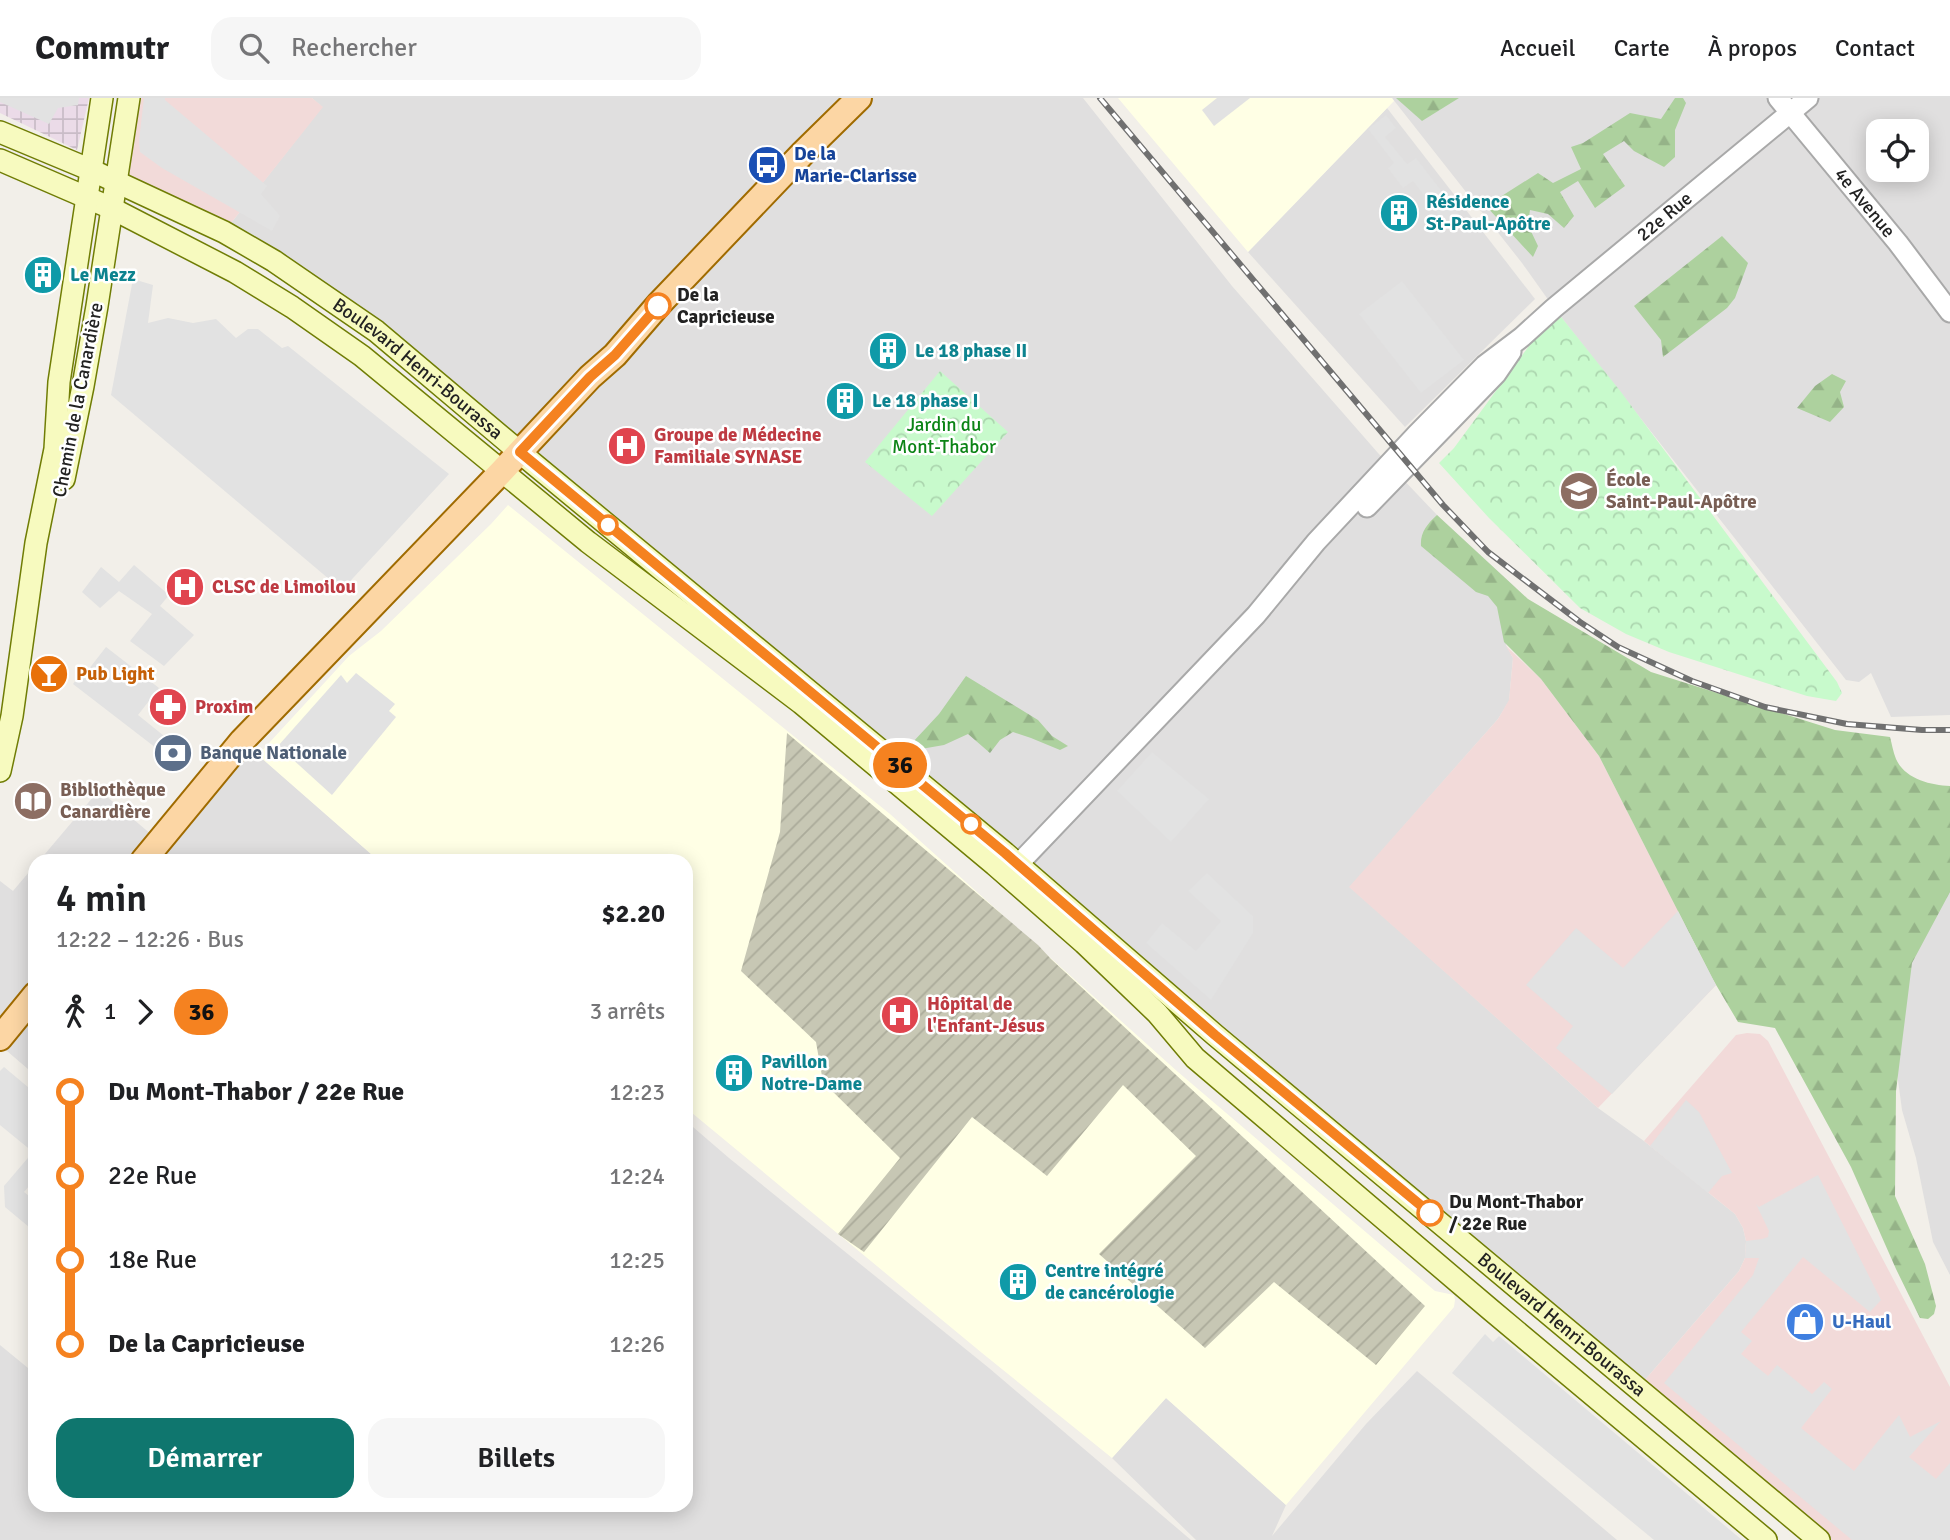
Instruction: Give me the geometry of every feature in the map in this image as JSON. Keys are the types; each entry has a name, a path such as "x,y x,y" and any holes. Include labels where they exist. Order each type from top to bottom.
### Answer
{"main road":[{"name":"Chemin de la Canardière","path":"0,771 12,716 36,544 55,449 59,382 102,98"},
{"name":"Chemin de la Canardière","path":"33,571 48,554 83,386 129,98"},
{"path":"150,854 242,741 590,377 615,355 659,304 793,163 859,98"},
{"name":"Boulevard Henri-Bourassa","path":"0,132 91,170 224,232 274,261 376,331 1013,870 1157,1013 1195,1058 1766,1540"},
{"name":"Boulevard Henri-Bourassa","path":"0,160 111,208 235,272 292,307 362,356 588,542 801,703 1013,870 1215,1035 1819,1540"},
{"path":"0,1038 28,1004"}],"street":[{"name":"22e Rue","path":"1013,870 1190,686 1279,589 1316,542 1485,365 1522,337 1784,105 1808,98"},
{"name":"4e Avenue","path":"1784,105 1898,243 1950,312"}],"shaded area":[{"path":"0,98 89,98 77,150 0,113"},
{"path":"0,98 79,98 78,105 58,108 49,124 0,102"},
{"path":"129,98 312,98 323,107 224,232 115,182"},
{"path":"144,98 165,98 267,186 261,194 280,216 272,231 162,168 140,152"},
{"path":"312,98 1083,98 1232,286 1378,453 1437,515 1516,588 1506,645 1513,658 1509,701 1498,719 1350,887 1598,1108 1735,1214 1743,1228 1746,1241 1745,1258 1739,1271 1638,1388 376,331 224,232 322,107"},
{"path":"1118,98 1392,98 1394,101 1248,252"},
{"path":"1217,98 1250,98 1214,126 1202,110"},
{"path":"1392,98 1950,98 1950,715 1891,717 1871,673 1859,682 1846,680 1554,308 1522,263"},
{"path":"1387,108 1535,299 1405,427 1248,252"},
{"path":"1386,115 1396,128 1385,137 1407,164 1416,158 1461,216 1447,226 1413,181 1403,188 1388,168 1394,163 1368,129"},
{"path":"133,279 153,285 148,323 168,318 193,323 216,319 236,338 248,329 258,329 282,348 288,346 449,474 342,590 111,395"},
{"path":"1402,281 1464,360 1421,393 1359,314"},
{"name":"Hôpital de l'Enfant-Jésus","path":"508,505 890,814 1178,1072 1435,1291 1454,1295 1454,1307 1286,1505 1166,1398 1112,1458 693,1114 693,854 371,854 258,755 349,656 381,631"},
{"path":"134,565 169,595 160,606 194,635 164,666 130,641 152,614 119,591 100,608 82,592 101,567 119,582"},
{"path":"1506,646 1541,679 1599,756 1716,985 1598,1108 1349,887 1498,719 1509,700 1513,658"},
{"path":"106,647 159,688 138,715 169,740 160,751 73,684 82,672 85,674"},
{"path":"356,673 395,704 389,711 396,717 332,795 278,746 341,675 347,683"},
{"path":"787,733 1038,945 1425,1306 1376,1365 1274,1282 1205,1348 1099,1254 1196,1156 1123,1085 1047,1176 972,1117 864,1252 838,1234 900,1158 823,1082 816,1042 741,971 780,832"},
{"path":"242,741 371,854 45,854 99,790 159,841"},
{"path":"1152,752 1209,799 1171,842 1117,791"},
{"path":"1950,855 1950,1275 1933,1242 1916,1158 1902,1110 1892,1035 1936,876"},
{"path":"28,873 28,1069 0,1045 0,881 13,891"},
{"path":"1207,873 1253,916 1253,933 1211,1000 1146,943 1162,923 1196,951 1221,921 1188,891"},
{"path":"1678,911 1716,985 1612,1094 1556,1048 1573,1026 1526,985 1576,928 1623,968"},
{"path":"1760,1034 1768,1041 1950,1387 1950,1540 1819,1540 1638,1388 1739,1271 1745,1258 1746,1241 1743,1228 1735,1214 1644,1141 1736,1035"},
{"path":"4,1067 28,1087 28,1148 0,1125 0,1071"},
{"path":"1686,1100 1699,1112 1732,1173 1722,1176 1708,1193 1650,1146"},
{"path":"693,1127 989,1368 1191,1540 0,1540 0,1345 28,1368 28,1512 693,1512"},
{"path":"28,1158 28,1187 24,1192 28,1195 28,1226 5,1207 4,1186"},
{"path":"1818,1175 1881,1300 1870,1312 1803,1257 1741,1332 1752,1341 1741,1354 1768,1376 1777,1365 1812,1394 1824,1382 1832,1389 1801,1428 1854,1471 1899,1415 1910,1437 1941,1421 1909,1457 1936,1479 1950,1463 1950,1540 1852,1540 1664,1383 1753,1275 1759,1258 1745,1258 1746,1241 1768,1237 1769,1231 1756,1204 1759,1207"},
{"path":"1485,1334 1493,1342 1499,1336 1742,1540 1654,1540 1452,1373"},
{"path":"1417,1371 1617,1540 1196,1540 1112,1458 1166,1398 1286,1505 1272,1536 1366,1424"}],"green space":[{"path":"1396,98 1459,98 1422,121"},
{"path":"1675,98 1683,98 1686,103 1675,130 1675,157 1664,167 1634,151 1624,141 1603,154 1625,186 1595,208 1578,181 1560,192 1574,216 1564,228 1548,214 1530,210 1528,225 1538,246 1533,257 1486,206 1538,173 1553,183 1581,169 1571,147 1583,143 1630,113 1661,119"},
{"path":"1722,236 1748,263 1735,298 1727,308 1663,357 1661,340 1634,306"},
{"name":"École Saint-Paul-Apôtre","path":"1554,308 1621,392 1837,682 1842,693 1836,701 1807,696 1669,652 1626,634 1580,608 1489,518 1439,463 1454,448 1551,316"},
{"name":"Jardin du Mont-Thabor","path":"940,371 1008,432 932,516 865,462"},
{"path":"1832,374 1846,381 1840,392 1844,407 1830,422 1797,408 1815,386"},
{"path":"1437,515 1528,599 1651,672 1835,730 1890,737 1896,759 1905,772 1926,782 1950,786 1950,892 1912,963 1896,1091 1895,1196 1925,1264 1936,1306 1934,1314 1928,1319 1920,1318 1851,1167 1775,1028 1738,1022 1712,978 1599,756 1541,679 1504,642 1497,607 1488,596 1476,592 1421,546 1425,529"},
{"path":"966,676 1038,720 1052,736 1068,746 1060,750 1013,732 1000,740 990,753 968,734 944,745 921,749 912,743 939,714"}],"railway":[{"path":"1100,98 1443,505 1488,552 1580,622 1618,647 1692,681 1765,707 1847,724 1950,730"}],"bus line":[{"name":"36","path":"658,306 615,355 590,377 520,452 1005,853 1215,1035 1430,1213"}],"place":[{"name":"De la Marie-Clarisse","path":"767,165"},
{"name":"Résidence St-Paul-Apôtre","path":"1399,213"},
{"name":"Le Mezz","path":"43,275"},
{"name":"De la Capricieuse","path":"658,306"},
{"name":"Le 18 phase II","path":"888,351"},
{"name":"Le 18 phase I","path":"845,401"},
{"name":"Groupe de Médecine Familiale SYNASE","path":"627,446"},
{"name":"École Saint-Paul-Apôtre","path":"1579,491"},
{"name":"CLSC de Limoilou","path":"185,587"},
{"name":"Pub Light","path":"49,674"},
{"name":"Proxim","path":"168,707"},
{"name":"Banque Nationale","path":"173,753"},
{"name":"Bibliothèque Canardière","path":"33,801"},
{"name":"Hôpital de l'Enfant-Jésus","path":"900,1015"},
{"name":"Pavillon Notre-Dame","path":"734,1073"},
{"name":"Du Mont-Thabor / 22e Rue","path":"1430,1213"},
{"name":"Centre intégré de cancérologie","path":"1018,1282"},
{"name":"U-Haul","path":"1805,1322"}]}
